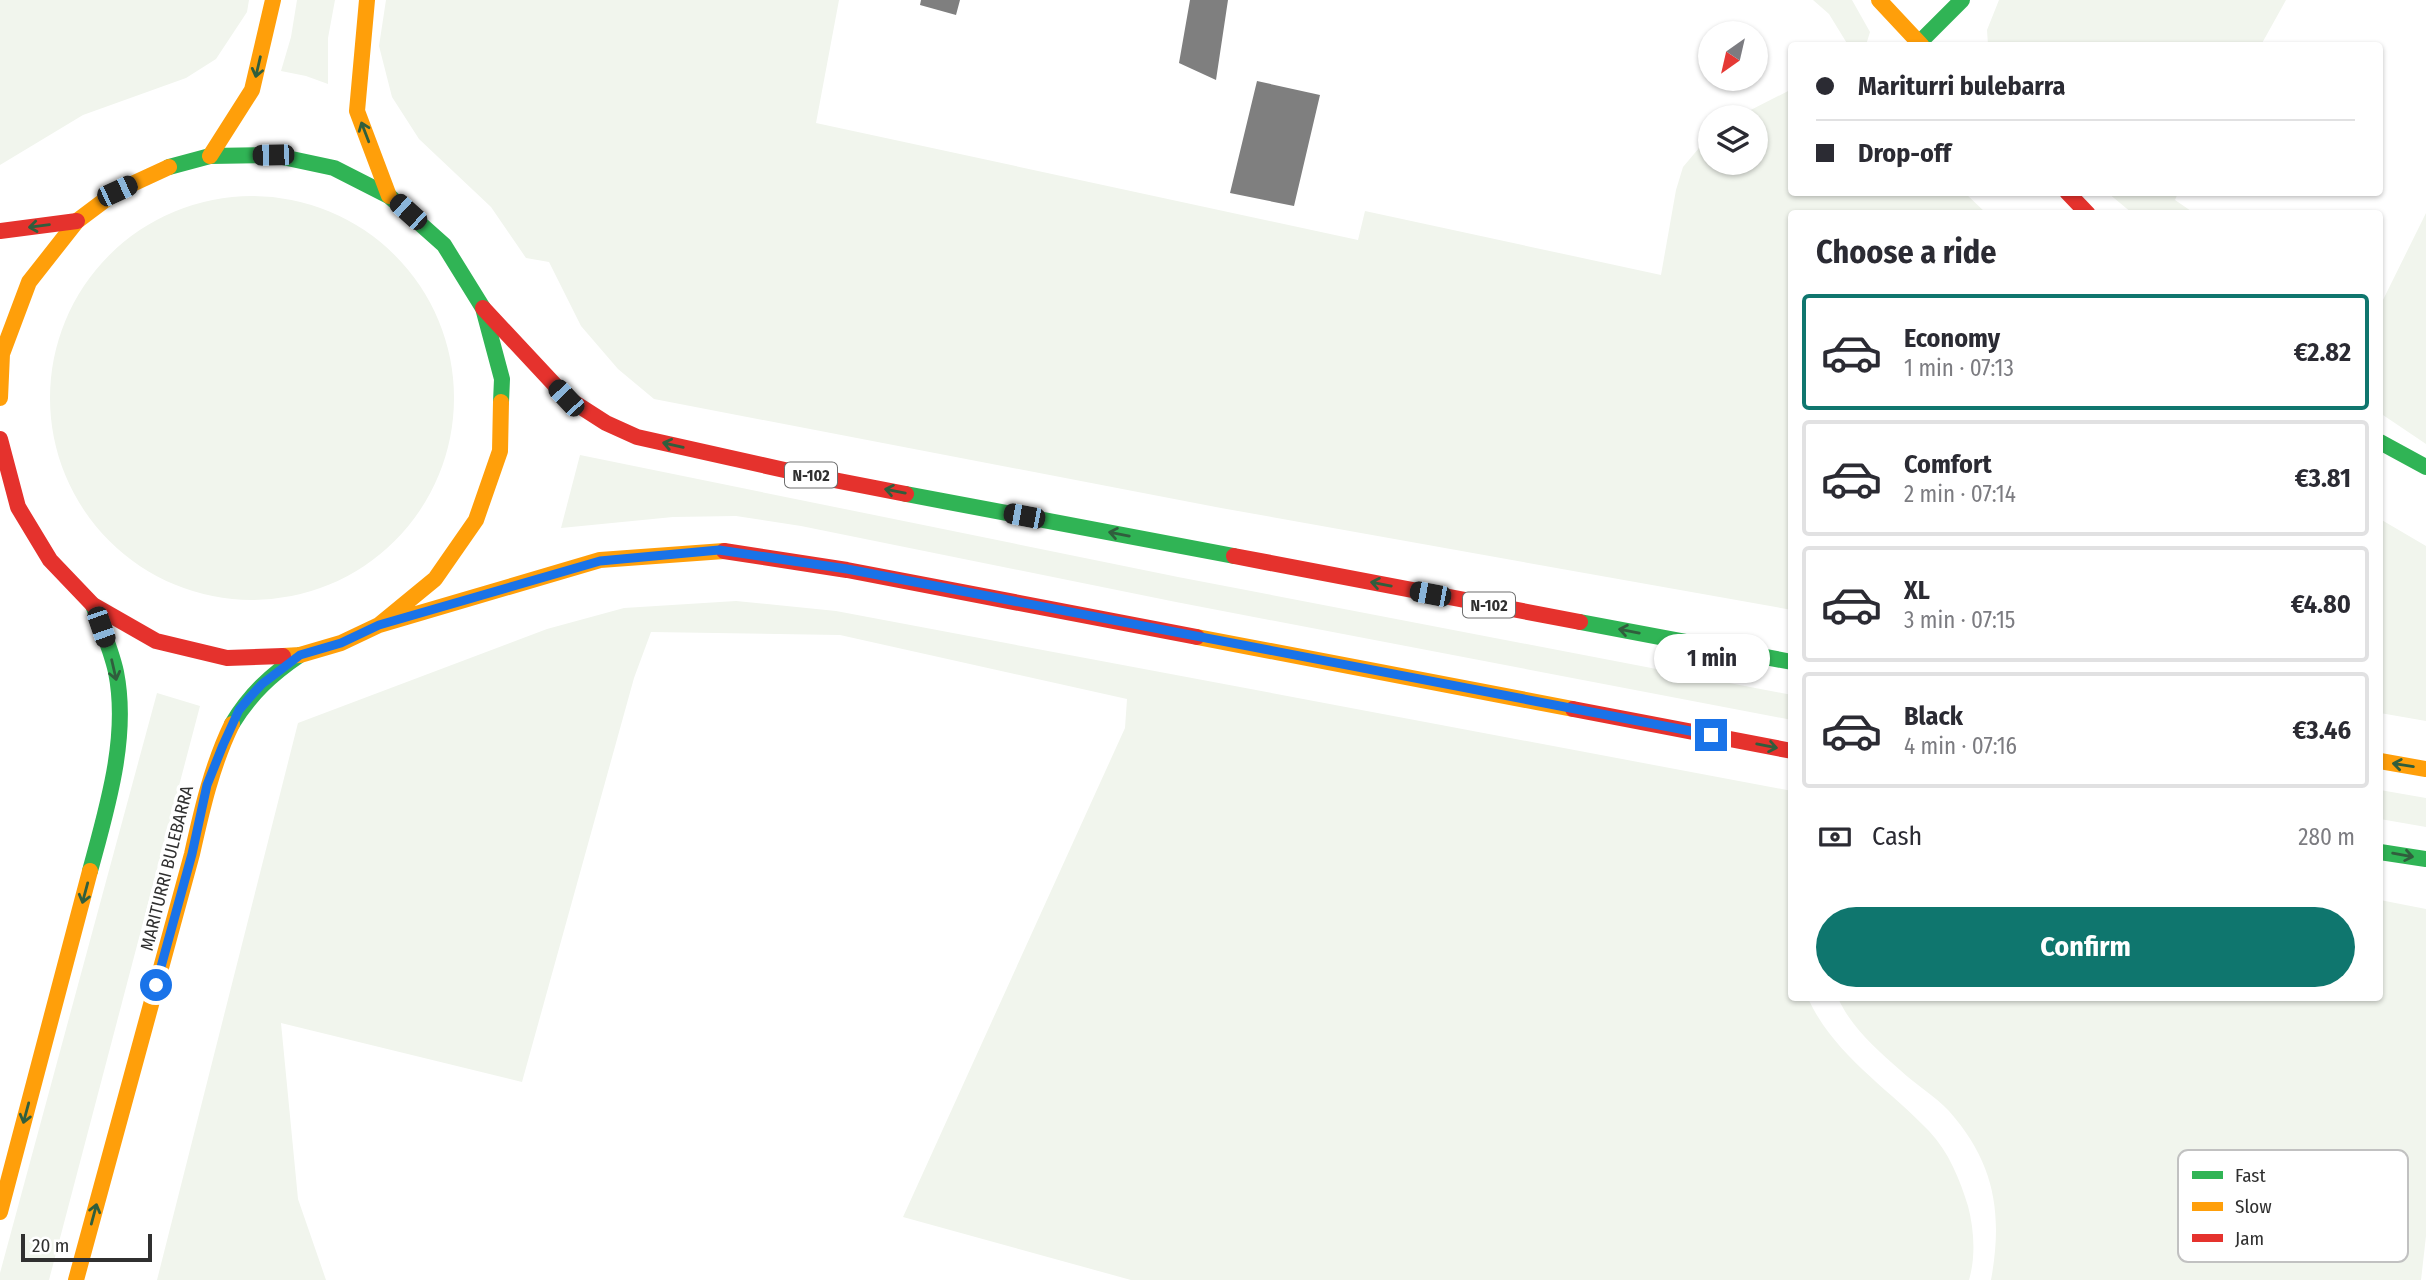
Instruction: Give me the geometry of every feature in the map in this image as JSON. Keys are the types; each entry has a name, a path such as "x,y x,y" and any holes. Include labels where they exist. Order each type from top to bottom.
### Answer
{"main road":[{"path":"210,156 252,90 273,0"},
{"path":"368,0 357,111 389,196"},
{"path":"1878,0 1919,42"},
{"path":"1923,42 1962,0"},
{"path":"0,398 2,354 29,282 77,221 117,191 162,169 210,156 273,155 334,168 389,196 444,245 483,308 502,379 500,451 476,520 435,579 379,625"},
{"path":"2071,196 2084,210"},
{"path":"0,231 77,221"},
{"name":"N-102","path":"483,308 566,398 606,423 638,437 809,475 1788,661"},
{"path":"0,439 18,507"},
{"path":"2383,444 2426,467"},
{"path":"0,486 18,507 50,561 93,605 156,641 227,658 300,655 341,643 379,625 600,561 719,550 847,569 1788,750"},
{"path":"0,1212 104,818 114,768 119,719 116,673 93,605"},
{"name":"MARITURRI BULEBARRA","path":"76,1280 192,854 207,785 239,710 262,684 300,655"},
{"path":"2383,762 2426,769"},
{"path":"2383,852 2426,859"}],"shaded area":[{"path":"0,0 249,0 247,12 216,59 186,78 83,115 0,165"},
{"path":"297,0 335,0 328,38 328,84 281,71 291,37"},
{"path":"386,0 839,0 816,123 1358,240 1365,211 1661,275 1676,190 1683,167 1698,149 1698,175 1768,175 1768,105 1761,105 1788,91 1788,196 1968,196 1983,210 1788,210 1788,609 1221,508 654,399 618,369 581,326 549,262 526,258 491,207 419,139 392,97 379,46"},
{"path":"1813,0 1852,0 1870,32 1867,42 1846,42 1829,14"},
{"path":"1999,0 2286,0 2263,42 1988,42 1987,30"},
{"path":"252,196 291,200 329,212 364,230 395,255 420,286 438,321 450,359 454,398 450,437 438,475 420,510 395,541 364,566 329,584 291,596 252,600 213,596 175,584 140,566 109,541 84,510 66,475 54,437 50,398 54,359 66,321 84,286 109,255 140,230 175,212 213,200"},
{"path":"2112,196 2177,196 2175,200 2190,210 2128,210"},
{"path":"2426,213 2426,444 2383,415 2383,300"},
{"path":"580,455 1178,577 1788,694 1788,719 1176,602 801,526 736,516 673,517 561,528"},
{"path":"2383,521 2426,546 2426,721 2383,714"},
{"path":"736,601 836,611 1788,790 1788,1001 1810,1001 1846,1053 1929,1131 1948,1157 1970,1215 1973,1252 1969,1280 1131,1280 903,1217 1125,728 1127,699 840,635 651,632 634,678 522,1082 281,1023 298,1199 326,1280 157,1280 298,723 547,629 624,608"},
{"path":"157,693 200,706 49,1280 0,1280 0,1273"},
{"path":"2383,791 2426,798 2426,827 2383,820"},
{"path":"2383,901 2426,909 2426,1236 2421,1280 1991,1280 1995,1256 1995,1211 1992,1190 1977,1150 1949,1111 1882,1054 1843,1009 1839,1001 2383,1001"}],"building":[{"path":"921,0 960,0 956,15 920,5"},
{"path":"1190,0 1228,0 1216,80 1179,63"},
{"path":"1257,81 1320,95 1294,206 1230,193"}],"traffic: fast":[{"path":"1920,42 1962,0"},
{"path":"169,167 210,156 273,155 334,168 389,196 444,245 483,308 502,379 501,402"},
{"path":"2383,444 2426,467"},
{"path":"906,494 1234,556"},
{"path":"90,871 114,772 120,722 116,672 93,605"},
{"path":"1580,622 1788,661"},
{"path":"232,724 262,685 300,655"},
{"path":"2383,852 2426,859"}],"traffic: slow":[{"path":"210,156 252,90 273,0"},
{"path":"367,0 357,111 389,196"},
{"path":"1879,0 1918,42"},
{"path":"0,398 2,354 29,282 77,221 117,191 169,167"},
{"path":"283,656 300,655 341,643 379,625 435,579 476,520 500,451 501,402"},
{"path":"379,625 600,560 724,551"},
{"path":"1197,637 1573,709"},
{"path":"76,1280 208,788 232,724"},
{"path":"2383,762 2426,769"},
{"path":"0,1212 90,871"}],"traffic: jam":[{"path":"2071,196 2084,210"},
{"path":"0,231 77,221"},
{"path":"483,308 567,398 606,423 637,437 906,494"},
{"path":"0,439 18,507 50,560 93,605 156,641 227,658 283,656"},
{"path":"724,551 847,570 1197,637"},
{"path":"1234,556 1580,622"},
{"path":"1573,709 1788,750"}],"route":[{"path":"156,985 192,854 207,785 239,710 262,684 300,655 341,643 379,625 600,561 719,550 847,569 1711,735"}]}
